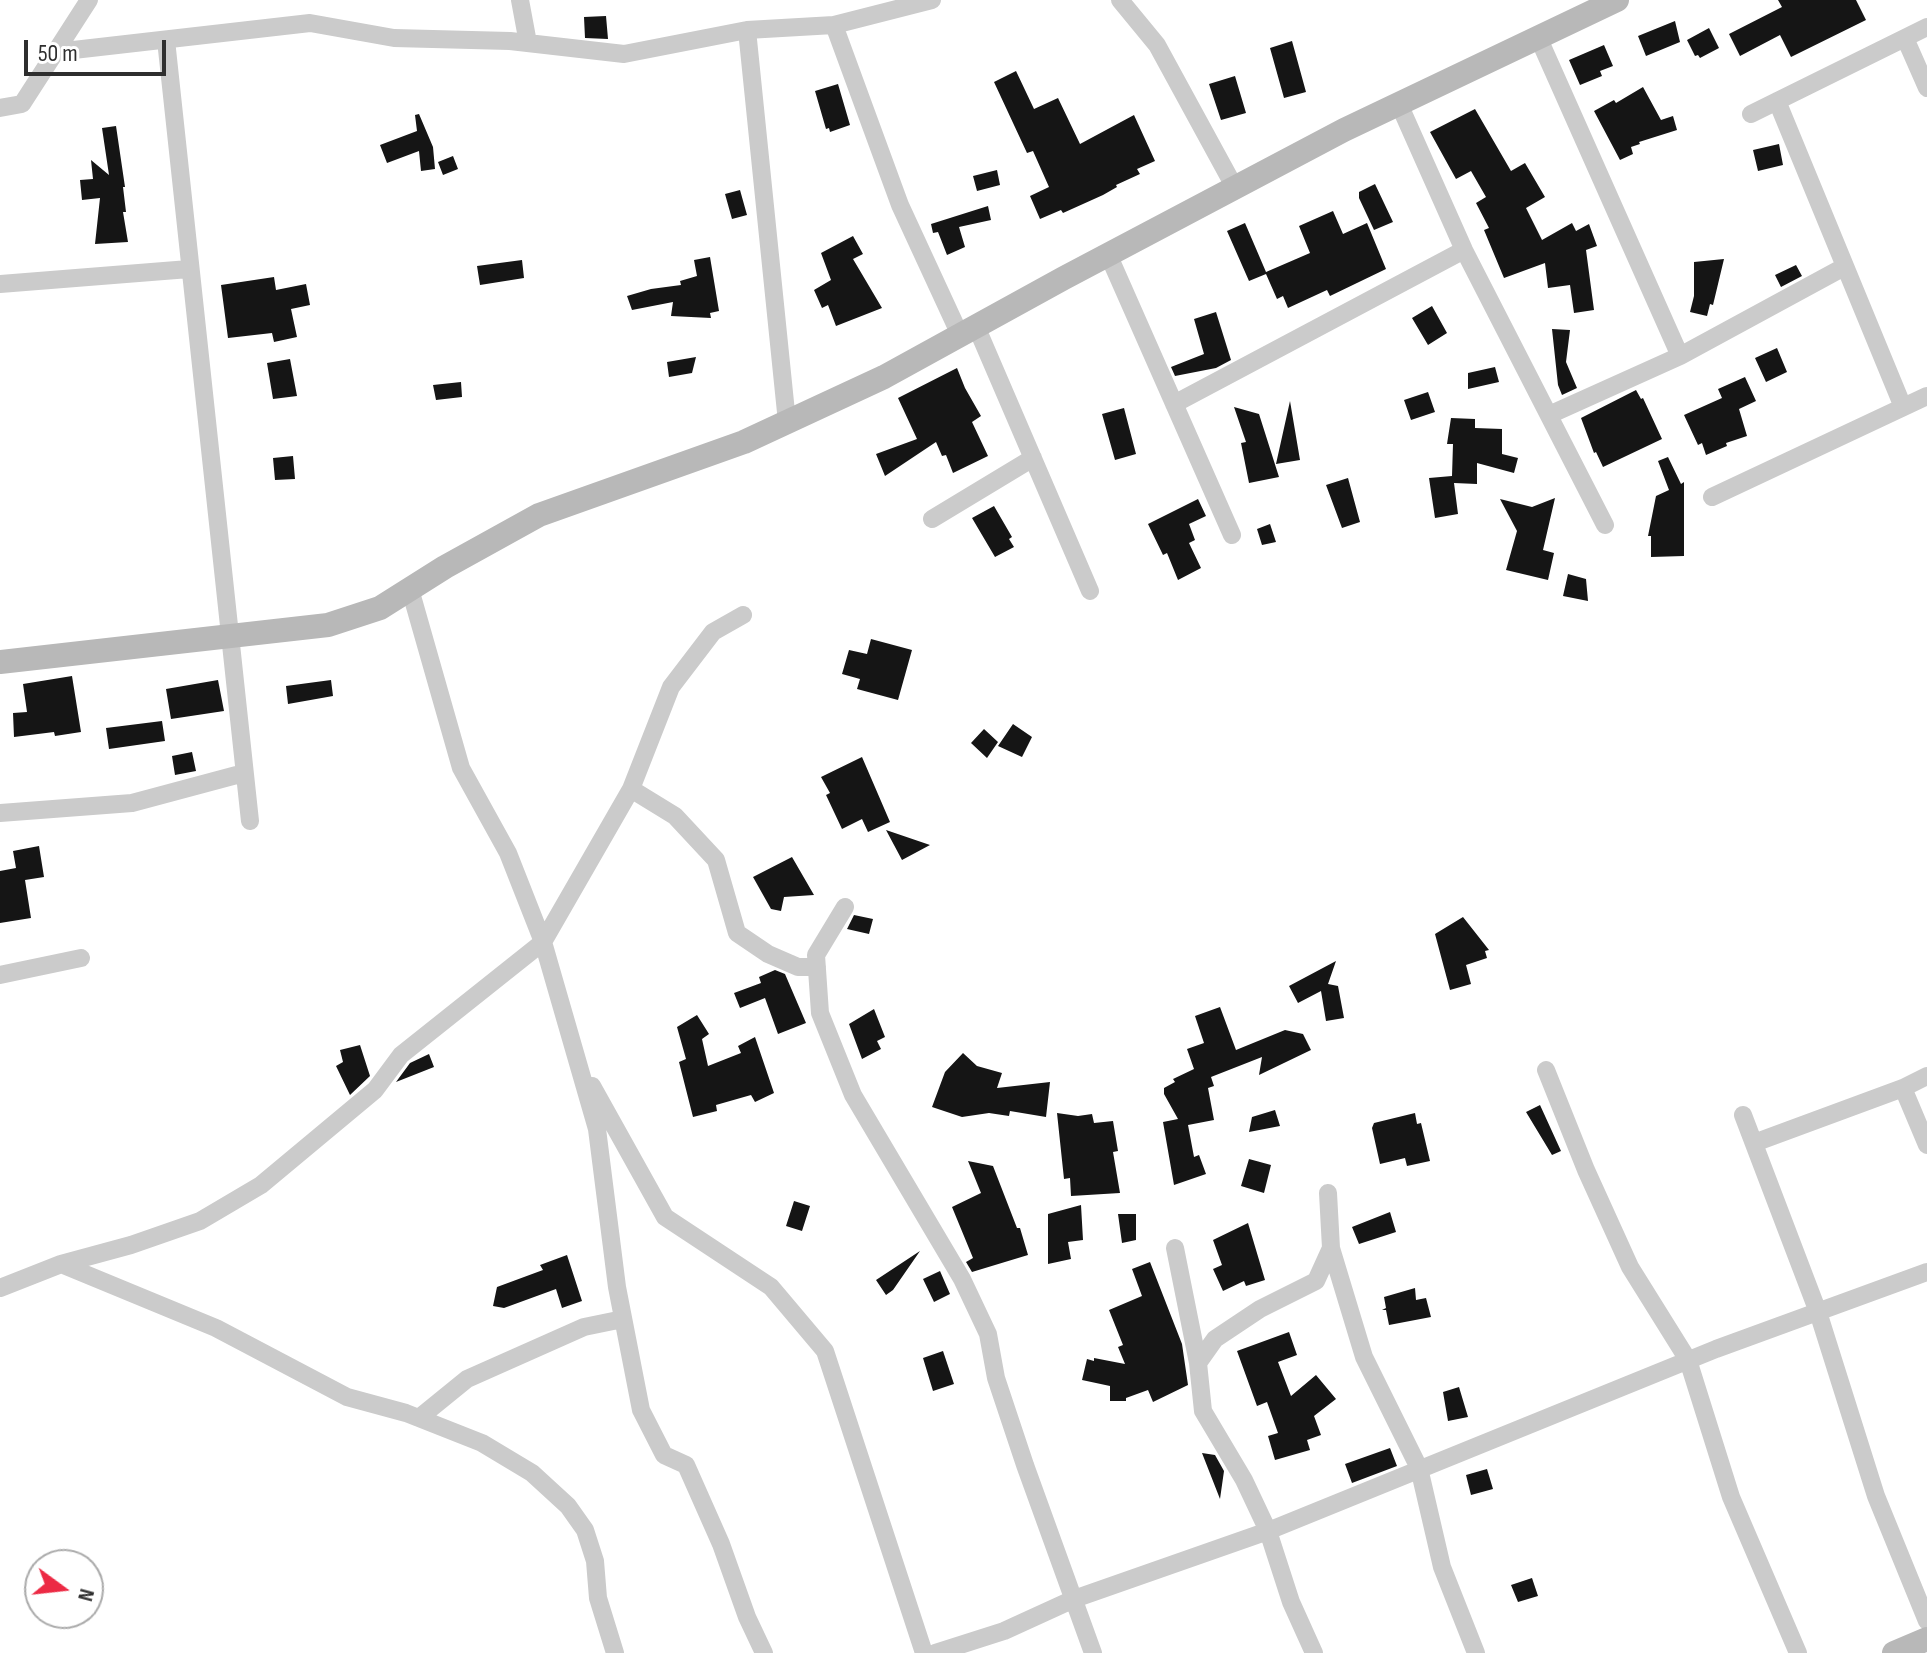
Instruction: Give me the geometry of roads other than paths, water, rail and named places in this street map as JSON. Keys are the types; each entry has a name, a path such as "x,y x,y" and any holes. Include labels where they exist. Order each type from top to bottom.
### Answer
{"street":[{"path":"0,108 22,104 89,0"},
{"path":"520,0 528,43"},
{"path":"56,52 310,23 394,38 528,43 624,54 747,30 834,25 932,0"},
{"path":"1120,0 1157,45 1235,188"},
{"path":"0,662 328,625 380,608 539,515 744,442 884,377 1235,188 1399,104 1617,0"},
{"path":"834,25 900,205 1033,458 1090,591"},
{"path":"1751,114 1927,27"},
{"path":"747,30 787,422"},
{"path":"1905,38 1927,88"},
{"path":"1539,39 1680,356"},
{"path":"166,40 250,821"},
{"path":"1777,101 1903,407"},
{"path":"1399,104 1464,250 1605,525"},
{"path":"1174,404 1464,250"},
{"path":"1108,254 1232,535"},
{"path":"1549,415 1680,356 1844,267"},
{"path":"0,284 189,269"},
{"path":"1712,497 1927,396"},
{"path":"932,519 1033,458"},
{"path":"410,589 461,768 508,853 543,942 597,1129 623,1319 641,1410 664,1455 686,1465 764,1653"},
{"path":"0,1288 61,1264 131,1245 200,1221 261,1185 375,1090 401,1055 543,942 631,789 671,687 713,632 743,615"},
{"path":"0,813 132,803 244,773"},
{"path":"631,789 675,816 716,860 737,933 788,963 798,967 817,967"},
{"path":"845,907 816,955 820,1013 853,1095 962,1279 988,1334 996,1378 1093,1653"},
{"path":"0,975 81,958"},
{"path":"577,1059 665,1217 771,1287 825,1351 924,1653"},
{"path":"1546,1070 1586,1170 1630,1267 1688,1360 1731,1497 1798,1653"},
{"path":"1754,1143 1903,1088 1927,1076"},
{"path":"1903,1088 1927,1145"},
{"path":"1743,1115 1818,1312 1876,1496 1927,1621"},
{"path":"1328,1193 1331,1248 1364,1357 1419,1468 1442,1567 1476,1653"},
{"path":"1175,1248 1198,1363 1203,1411 1244,1480 1268,1531 1291,1602 1314,1653"},
{"path":"1198,1363 1215,1339 1260,1309 1316,1281 1331,1248"},
{"path":"61,1264 216,1328 347,1397 419,1418 494,1450 532,1473 568,1506 585,1530 595,1561 598,1598 615,1653"},
{"path":"935,1653 1004,1631 1074,1599 1268,1531 1688,1360 1927,1272"},
{"path":"419,1418 467,1379 584,1327 623,1319"},
{"path":"1894,1653 1927,1639"}]}
